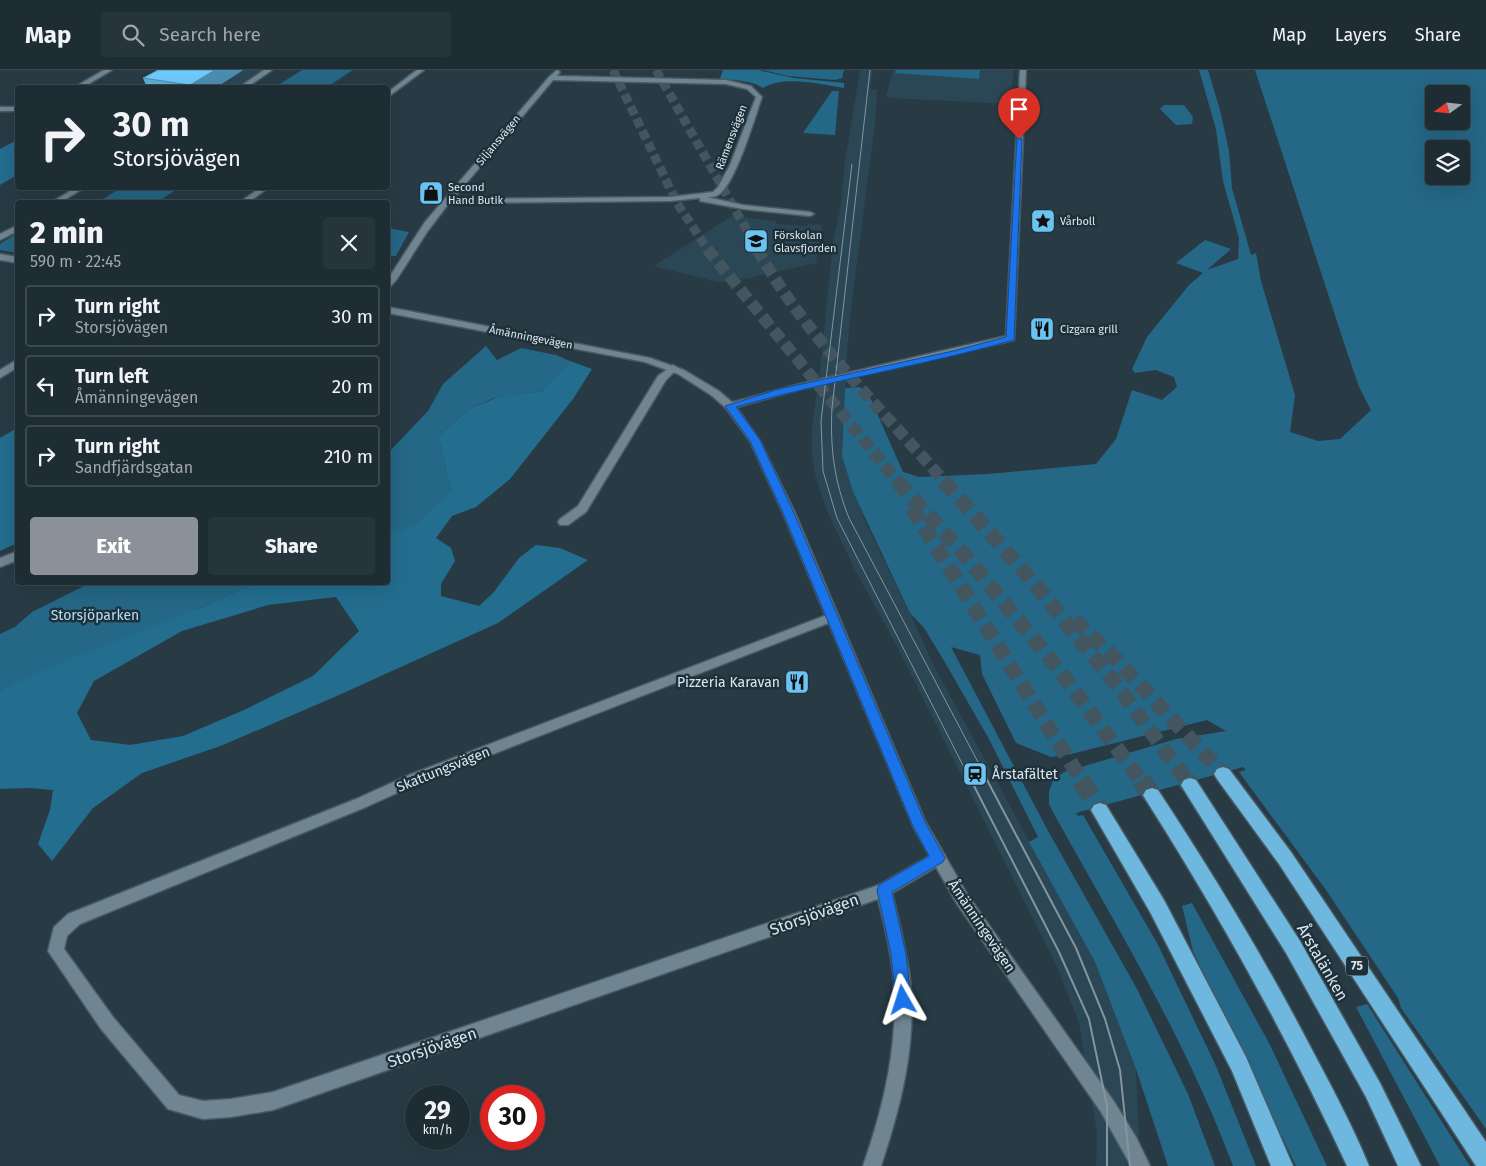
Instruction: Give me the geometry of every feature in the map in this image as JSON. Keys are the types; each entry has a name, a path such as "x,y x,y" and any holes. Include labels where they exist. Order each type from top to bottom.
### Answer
{"highway":[{"name":"75","path":"1223,774 1285,858 1486,1161"},
{"name":"Årstalänken","path":"1190,784 1293,947 1373,1090 1410,1166"},
{"path":"1152,795 1202,872 1254,958 1333,1112 1358,1166"},
{"path":"1100,810 1156,906 1234,1055 1280,1162"}],"street":[{"path":"82,85 109,70"},
{"path":"246,85 269,70"},
{"path":"390,93 421,70"},
{"name":"Siljansvägen","path":"390,281 406,261 426,227 558,70"},
{"path":"730,406 779,392 954,354 1011,338 1023,70"},
{"name":"Rämensvägen","path":"448,201 695,197 719,192 730,174 759,97 758,93 744,86 726,82 551,78"},
{"path":"0,109 15,109"},
{"path":"59,200 77,190"},
{"path":"247,200 261,190"},
{"name":"Rämensvägen","path":"695,197 744,207 810,214"},
{"path":"0,237 15,228"},
{"path":"0,257 15,260"},
{"name":"Åmänningevägen","path":"390,310 620,354 673,368 700,382 730,406 755,440 789,513 919,824 962,899 1106,1106 1130,1143 1141,1166"},
{"path":"0,374 15,364"},
{"path":"564,522 582,509 662,378 673,368"},
{"path":"0,563 15,556"},
{"name":"Skattungsvägen","path":"60,932 74,919 414,780 832,617"},
{"name":"Storsjövägen","path":"60,932 56,951 107,1023 174,1102 203,1110 231,1108 273,1101 884,890 938,858"},
{"path":"872,1166 897,1082 903,1035 903,1000 898,954 884,890"}],"shaded area":[{"path":"178,70 267,70 242,85 153,85"},
{"path":"723,70 758,70 794,78 844,83 844,88 792,81 772,84 763,88 748,82 720,79"},
{"path":"860,70 873,70 870,89 877,90 875,124 846,362 842,456 853,492 869,529 934,666 1095,962 1136,1069 1140,1166 1096,1166 1097,1133 1079,1023 1055,962 901,654 854,568 827,511 816,478 812,456 812,427 820,370 833,242 841,206 845,161"},
{"path":"893,70 1014,70 1010,104 890,98 886,96"},
{"path":"15,141 15,176 0,185 0,149"},
{"name":"Förskolan Glavsfjorden","path":"732,216 776,221 776,224 822,225 816,263 749,278 718,282 654,266"},
{"path":"570,361 592,369 573,399 510,479 476,507 452,516 436,538 451,548 455,561 441,584 441,596 479,606 494,592 519,558 536,545 560,548 588,560 498,623 223,745 142,773 93,808 52,861 38,844 50,810 53,790 29,788 0,789 0,691 62,662 205,606 252,585 390,585 390,533 415,525 451,491 438,436 471,408 498,397 543,391","holes":["336,597 359,631 313,676 244,710 183,736 130,745 91,740 77,713 94,681 182,631 268,605"]},
{"path":"15,429 15,544 0,551 0,438"}],"green space":[{"path":"302,70 353,70 330,85 278,85"},
{"path":"763,70 844,70 842,78 835,80 788,76"},
{"path":"896,70 980,70 979,79 895,73"},
{"name":"Årstafältet","path":"1199,70 1208,70 1220,110 1229,151 1232,188 1251,255 1256,253 1261,281 1295,395 1290,432 1318,441 1340,439 1371,410 1359,387 1346,349 1255,70 1486,70 1486,1129 1401,1008 1398,998 1326,890 1239,772 1246,770 1243,767 1076,813 1078,816 1083,815 1157,943 1216,1066 1256,1166 1233,1166 1215,1120 1173,1030 1127,943 1049,804 1049,792 1053,780 1064,772 1176,739 1226,731 1207,720 1071,754 1051,757 1016,743 982,674 980,655 951,647 1047,829 1137,989 1188,1094 1215,1166 1168,1166 1136,1069 1095,962 1029,842 1038,837 989,739 924,628 910,613 853,492 842,456 845,388 860,387 869,395 903,472 919,477 988,474 1096,464 1116,439 1132,390 1162,400 1177,387 1174,377 1156,370 1135,373 1132,369 1147,337 1189,285 1203,273 1176,263 1205,240 1231,249 1207,270 1238,259 1239,238 1223,181 1216,129"},
{"path":"832,91 839,91 835,135 803,133"},
{"path":"1164,105 1184,105 1193,117 1192,124 1176,125 1160,109"},
{"path":"118,190 176,190 160,200 101,200"},
{"path":"390,228 409,232 396,256 390,256"},
{"path":"15,234 15,253 0,250 0,244"},
{"path":"486,346 497,360 521,348 556,355 570,361 543,391 494,398 471,408 438,436 451,491 415,526 390,533 390,451 428,411 443,384"},
{"name":"Storsjöparken","path":"86,585 252,585 0,691 0,634 15,627 32,612"},
{"path":"1192,903 1269,1043 1327,1166 1296,1166 1193,951 1182,906"},
{"path":"1367,1004 1470,1166 1440,1166 1356,1007"}],"building":[{"path":"158,70 215,70 190,85 143,78"}],"tunnel":[{"path":"613,70 677,203 708,250"},
{"path":"656,70 758,250"},
{"path":"707,249 898,482"},
{"path":"757,249 776,281 821,341 869,398 945,482"},
{"path":"897,481 963,553 1057,667 1141,781"},
{"path":"944,481 1034,583 1116,684 1187,781"},
{"path":"912,508 1082,781"},
{"path":"1074,620 1113,656 1223,774"},
{"path":"1081,780 1100,810"},
{"path":"1141,780 1152,795"},
{"path":"1186,780 1190,785"}],"tram line":[{"path":"870,70 832,408 834,464 849,518 988,781"},
{"path":"852,164 821,421 823,471 837,518 971,781"},
{"path":"971,780 1059,952 1089,1019 1107,1106 1107,1166"},
{"path":"987,780 1076,948 1105,1019 1120,1070 1130,1166"}],"place":[{"name":"Second Hand Butik","path":"431,193"},
{"name":"Vårboll","path":"1043,221"},
{"name":"Förskolan Glavsfjorden","path":"756,241"},
{"name":"Cizgara grill","path":"1042,329"},
{"name":"Pizzeria Karavan","path":"797,682"},
{"name":"Årstafältet","path":"975,774"}],"route":[{"path":"903,1000 898,954 884,890 938,858 919,824 789,513 755,440 730,406 827,380 954,354 1011,338 1019,139"}]}
